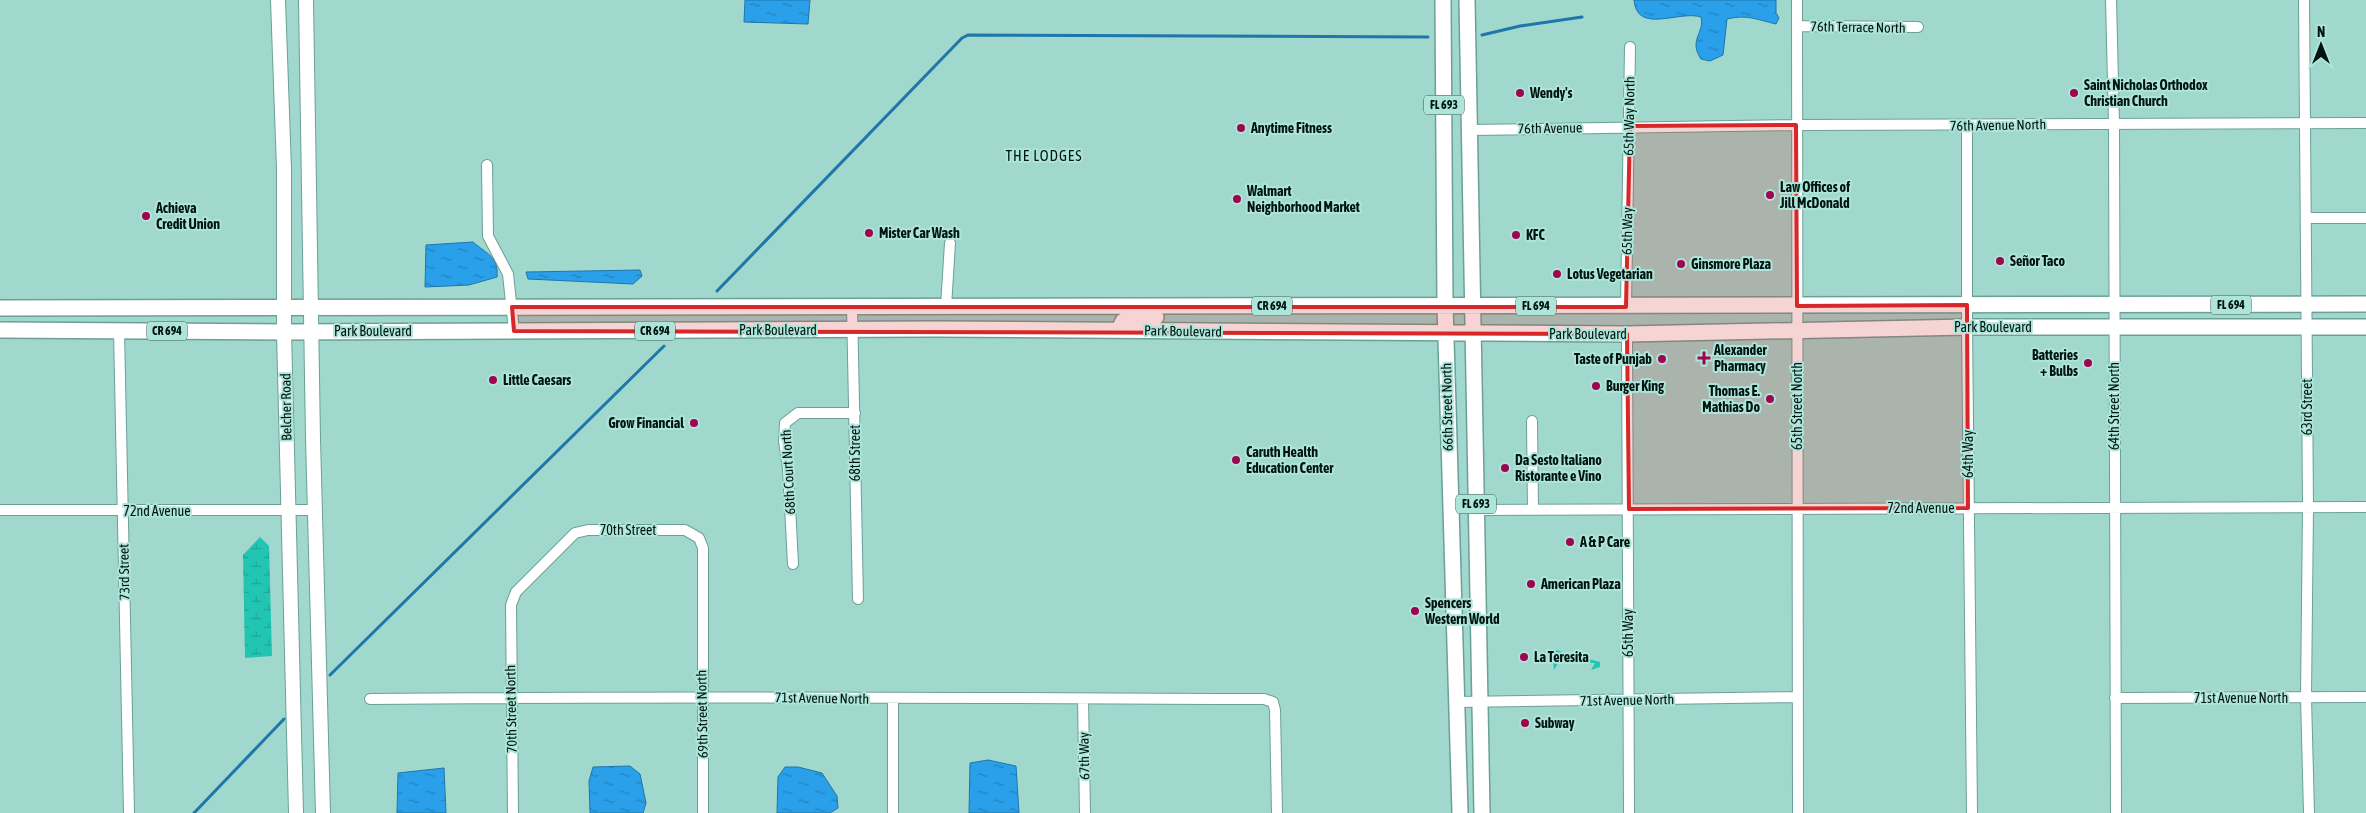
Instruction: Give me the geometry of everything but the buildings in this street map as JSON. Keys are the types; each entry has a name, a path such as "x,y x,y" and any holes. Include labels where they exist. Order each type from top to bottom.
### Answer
{"main road":[{"name":"Belcher Road","path":"278,0 284,169 284,332 296,813"},
{"name":"Belcher Road","path":"306,0 311,332 323,813"},
{"name":"66th Street North","path":"1444,0 1445,305 1460,813"},
{"name":"66th Street North","path":"1467,0 1482,813"},
{"name":"Park Boulevard","path":"0,308 1445,305 1626,307 2366,304"},
{"path":"1119,330 1123,321 1137,317 1174,317 1184,314 1192,307"},
{"name":"Park Boulevard","path":"0,330 311,332 1119,330 1627,334 1967,327 2366,327"}],"street":[{"name":"65th Street North","path":"1797,0 1798,813"},
{"name":"64th Street North","path":"2111,0 2114,123 2116,813"},
{"name":"63rd Street","path":"2304,0 2308,507 2306,698 2308,813"},
{"name":"76th Terrace North","path":"1797,26 1918,28"},
{"name":"65th Way North","path":"1627,185 1630,126 1630,47"},
{"name":"76th Avenue North","path":"1630,126 2366,123"},
{"name":"76th Avenue","path":"1470,130 1630,126"},
{"name":"64th Way","path":"1967,126 1968,508 1972,813"},
{"path":"487,164 488,236 508,274 514,331"},
{"name":"65th Way","path":"1626,307 1627,185"},
{"path":"2306,218 2366,218"},
{"path":"946,307 950,243"},
{"name":"68th Street","path":"852,307 858,599"},
{"name":"73rd Street","path":"119,330 129,813"},
{"name":"65th Way","path":"1627,334 1629,813"},
{"name":"68th Court North","path":"793,564 788,468 784,441 785,423 798,413 855,413"},
{"path":"1532,421 1534,510"},
{"name":"72nd Avenue","path":"1476,510 2366,507"},
{"name":"72nd Avenue","path":"0,510 315,510"},
{"name":"70th Street","path":"510,605 516,592 575,533 588,530 685,530 698,538 703,548 702,614"},
{"name":"70th Street North","path":"510,605 513,813"},
{"name":"69th Street North","path":"702,614 703,813"},
{"name":"71st Avenue North","path":"370,699 702,696 893,699 1264,699 1273,702 1275,710 1277,813"},
{"name":"71st Avenue North","path":"2115,698 2366,697"},
{"name":"71st Avenue North","path":"1457,702 1798,698"},
{"path":"893,699 893,813"},
{"name":"67th Way","path":"1083,699 1085,813"}],"highlighted area":[{"path":"1796,125 1797,306 1967,305 1968,508 1629,509 1627,334 514,331 512,307 1445,305 1626,307 1630,126"}],"green space":[{"path":"260,537 269,546 272,656 245,658 243,555"},
{"path":"1552,649 1600,662 1600,667 1591,670 1595,663 1558,663 1554,670"}],"water":[{"path":"745,0 810,0 808,24 744,22"},
{"path":"1634,0 1776,0 1776,13 1779,18 1776,24 1747,17 1727,19 1723,55 1710,61 1701,59 1697,52 1696,42 1702,23 1701,17 1682,16 1651,19 1643,16 1637,10"},
{"path":"473,242 494,260 497,277 469,285 425,287 426,245"},
{"path":"640,270 642,276 633,284 528,279 526,272"},
{"path":"988,760 1016,766 1019,813 969,813 970,763"},
{"path":"630,766 640,774 646,803 643,813 590,813 589,781 593,767"},
{"path":"785,767 798,767 822,773 837,796 838,808 830,813 777,813 778,777"},
{"path":"444,768 446,813 397,813 398,773"}],"waterway":[{"path":"1482,35 1520,26 1582,17"},
{"path":"717,291 962,38 968,35 1428,37"},
{"path":"330,675 664,346"},
{"path":"194,813 284,719"}],"place":[{"name":"Wendy's","path":"1520,93"},
{"name":"Saint Nicholas Orthodox Christian Church","path":"2074,93"},
{"name":"Anytime Fitness","path":"1241,128"},
{"name":"Law Offices of Jill McDonald","path":"1770,195"},
{"name":"Walmart Neighborhood Market","path":"1237,199"},
{"name":"Achieva Credit Union","path":"146,216"},
{"name":"Mister Car Wash","path":"869,233"},
{"name":"KFC","path":"1516,235"},
{"name":"Señor Taco","path":"2000,261"},
{"name":"Ginsmore Plaza","path":"1681,264"},
{"name":"Lotus Vegetarian","path":"1557,274"},
{"name":"Alexander Pharmacy","path":"1704,358"},
{"name":"Taste of Punjab","path":"1662,359"},
{"name":"Batteries + Bulbs","path":"2088,363"},
{"name":"Little Caesars","path":"493,380"},
{"name":"Burger King","path":"1596,386"},
{"name":"Thomas E. Mathias Do","path":"1770,399"},
{"name":"Grow Financial","path":"694,423"},
{"name":"Caruth Health Education Center","path":"1236,460"},
{"name":"Da Sesto Italiano Ristorante e Vino","path":"1505,468"},
{"name":"A & P Care","path":"1570,542"},
{"name":"American Plaza","path":"1531,584"},
{"name":"Spencers Western World","path":"1415,611"},
{"name":"La Teresita","path":"1524,657"},
{"name":"Subway","path":"1525,723"}],"district":[{"name":"THE LODGES","path":"1044,156"}]}
